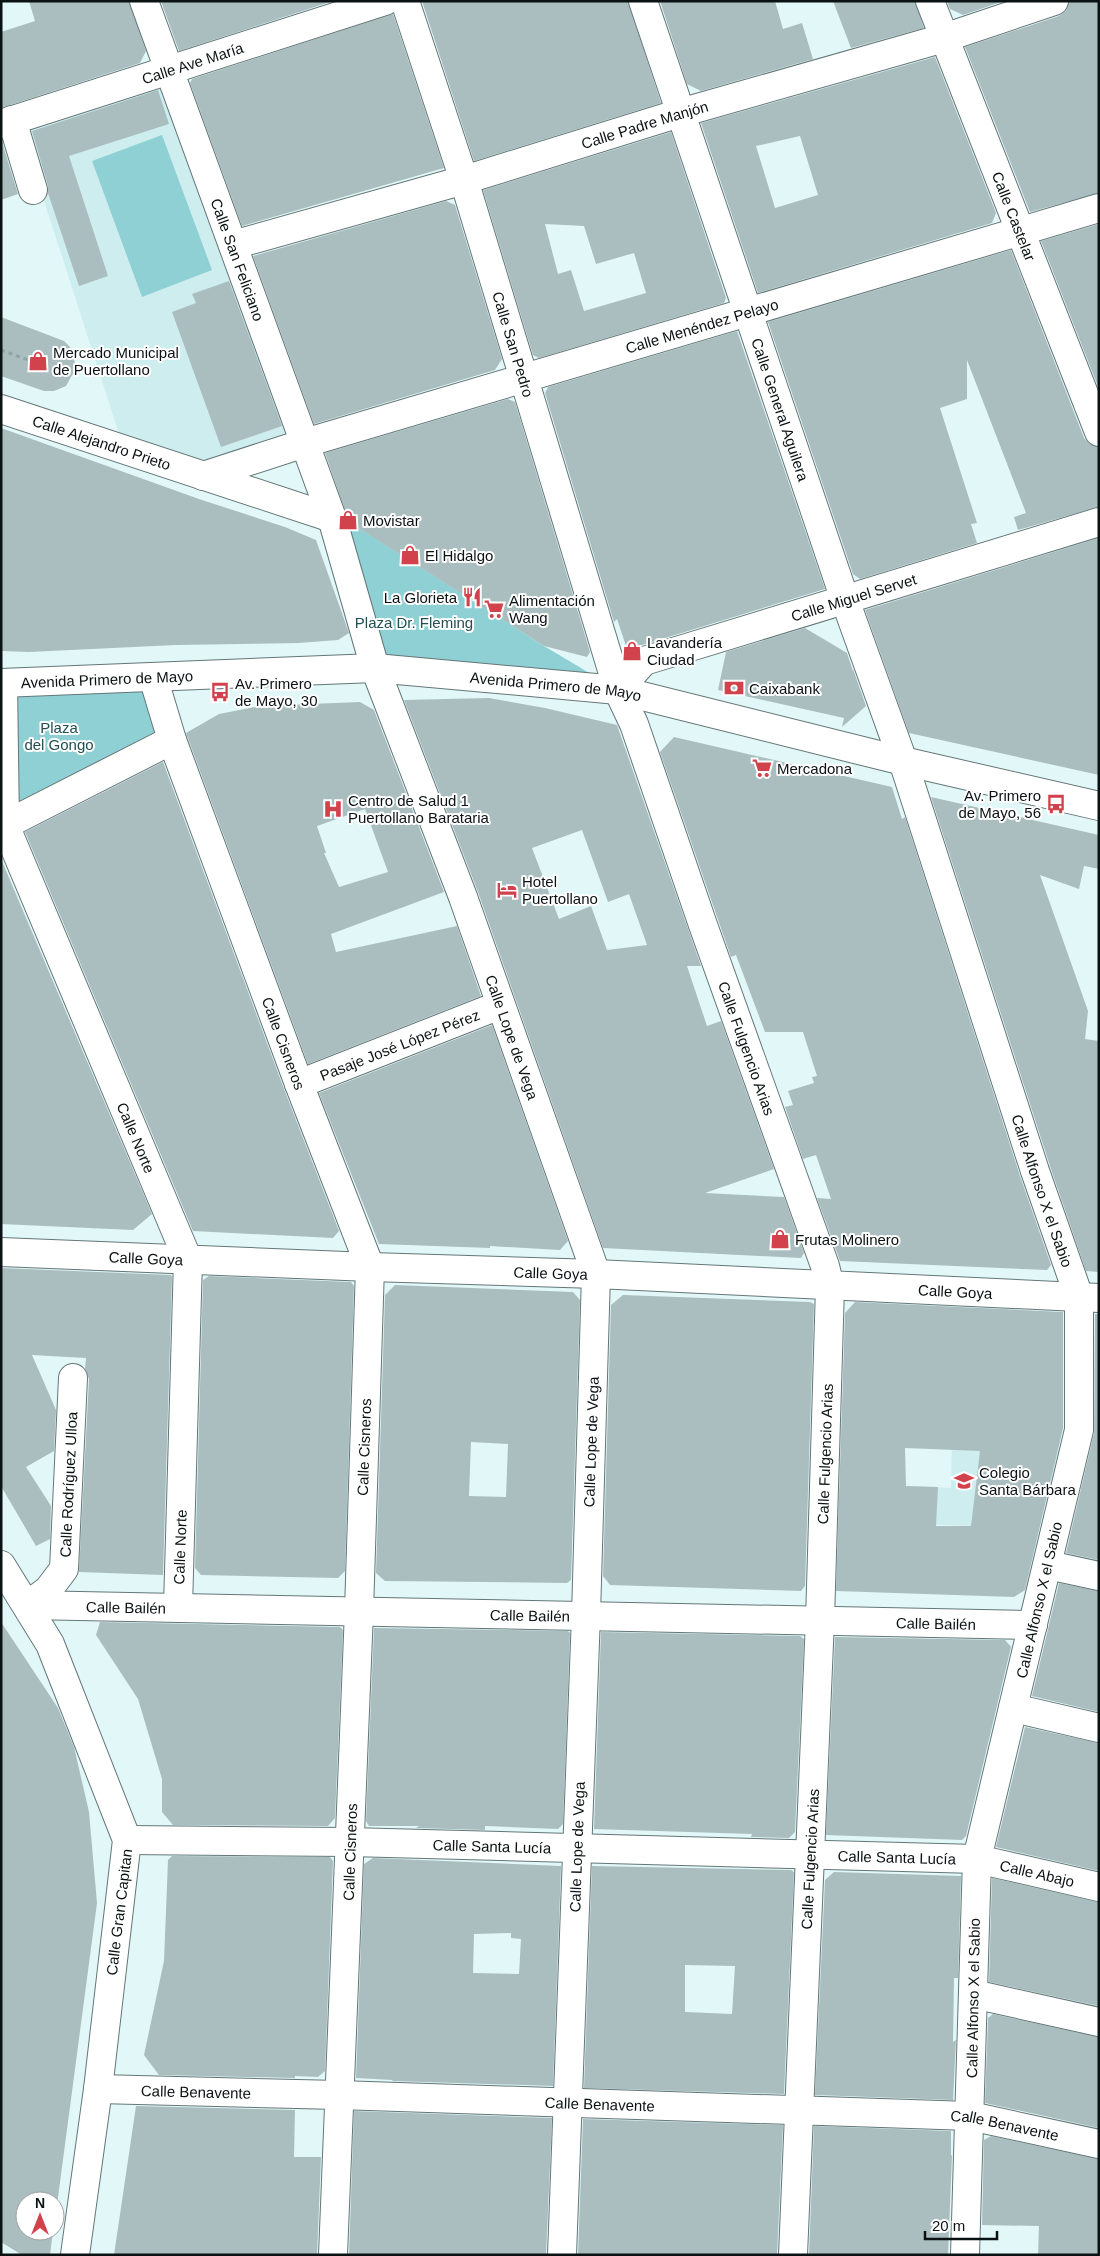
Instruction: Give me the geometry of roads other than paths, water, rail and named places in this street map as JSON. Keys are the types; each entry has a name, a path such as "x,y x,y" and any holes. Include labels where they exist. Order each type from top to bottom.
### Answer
{"street":[{"name":"Calle San Feliciano","path":"144,1 332,518"},
{"name":"Calle Ave María","path":"7,122 385,1"},
{"name":"Calle San Pedro","path":"405,1 464,180 618,690"},
{"name":"Calle General Aguilera","path":"643,1 845,600 903,761"},
{"name":"Calle Castelar","path":"930,1 1099,432"},
{"name":"Calle Padre Manjón","path":"233,245 464,180 680,113 944,38 1054,1"},
{"path":"7,122 33,190"},
{"name":"Calle Menéndez Pelayo","path":"305,443 525,380 1099,208"},
{"name":"Calle Alejandro Prieto","path":"1,409 332,518"},
{"path":"203,476 305,443"},
{"path":"332,518 375,668"},
{"name":"Calle Miguel Servet","path":"618,690 644,661 1099,522"},
{"name":"Avenida Primero de Mayo","path":"2,683 375,668 618,690 903,761 1099,806"},
{"name":"Calle Lope de Vega","path":"375,668 463,897 596,1274 586,1615 562,2255"},
{"name":"Calle Cisneros","path":"153,677 172,740 299,1084 370,1268 359,1611 333,2255"},
{"name":"Calle Norte","path":"2,683 3,828 188,1260 178,1608"},
{"name":"Calle Fulgencio Arias","path":"618,690 634,724 702,925 825,1266 830,1286 820,1620 792,2255"},
{"path":"3,828 172,740"},
{"name":"Calle Alfonso X el Sabio","path":"903,761 1035,1171 1089,1297 1089,1433 1048,1564 977,1859 965,2255"},
{"name":"Pasaje José López Pérez","path":"299,1084 500,1005"},
{"name":"Calle Goya","path":"1,1252 370,1268 596,1274 1089,1297"},
{"name":"Calle Rodríguez Ulloa","path":"28,1605 48,1590 64,1569 73,1378"},
{"path":"1048,1564 1099,1576"},
{"name":"Calle Gran Capitan","path":"5,1578 28,1605 50,1644 127,1840 98,2090 74,2255"},
{"name":"Calle Bailén","path":"28,1605 1033,1625"},
{"path":"1013,1708 1099,1728"},
{"name":"Calle Santa Lucía","path":"127,1840 350,1842 977,1859"},
{"name":"Calle Abajo","path":"977,1859 1099,1886"},
{"path":"974,1994 1099,2022"},
{"name":"Calle Benavente","path":"98,2090 339,2095 970,2116 1099,2144"}],"place":[{"name":"Mercado Municipal de Puertollano","path":"38,361"},
{"name":"Movistar","path":"348,520"},
{"name":"El Hidalgo","path":"410,555"},
{"name":"La Glorieta","path":"472,597"},
{"name":"Alimentación Wang","path":"494,609"},
{"name":"Lavandería Ciudad","path":"632,651"},
{"name":"Caixabank","path":"734,688"},
{"name":"Av. Primero de Mayo, 30","path":"220,692"},
{"name":"Mercadona","path":"762,768"},
{"name":"Av. Primero de Mayo, 56","path":"1056,804"},
{"name":"Centro de Salud 1 Puertollano Barataria","path":"333,809"},
{"name":"Hotel Puertollano","path":"507,890"},
{"name":"Frutas Molinero","path":"780,1239"},
{"name":"Colegio Santa Bárbara","path":"964,1481"}],"park label":[{"name":"Plaza Dr. Fleming","path":"414,622"},
{"name":"Plaza del Gongo","path":"59,736"}]}
